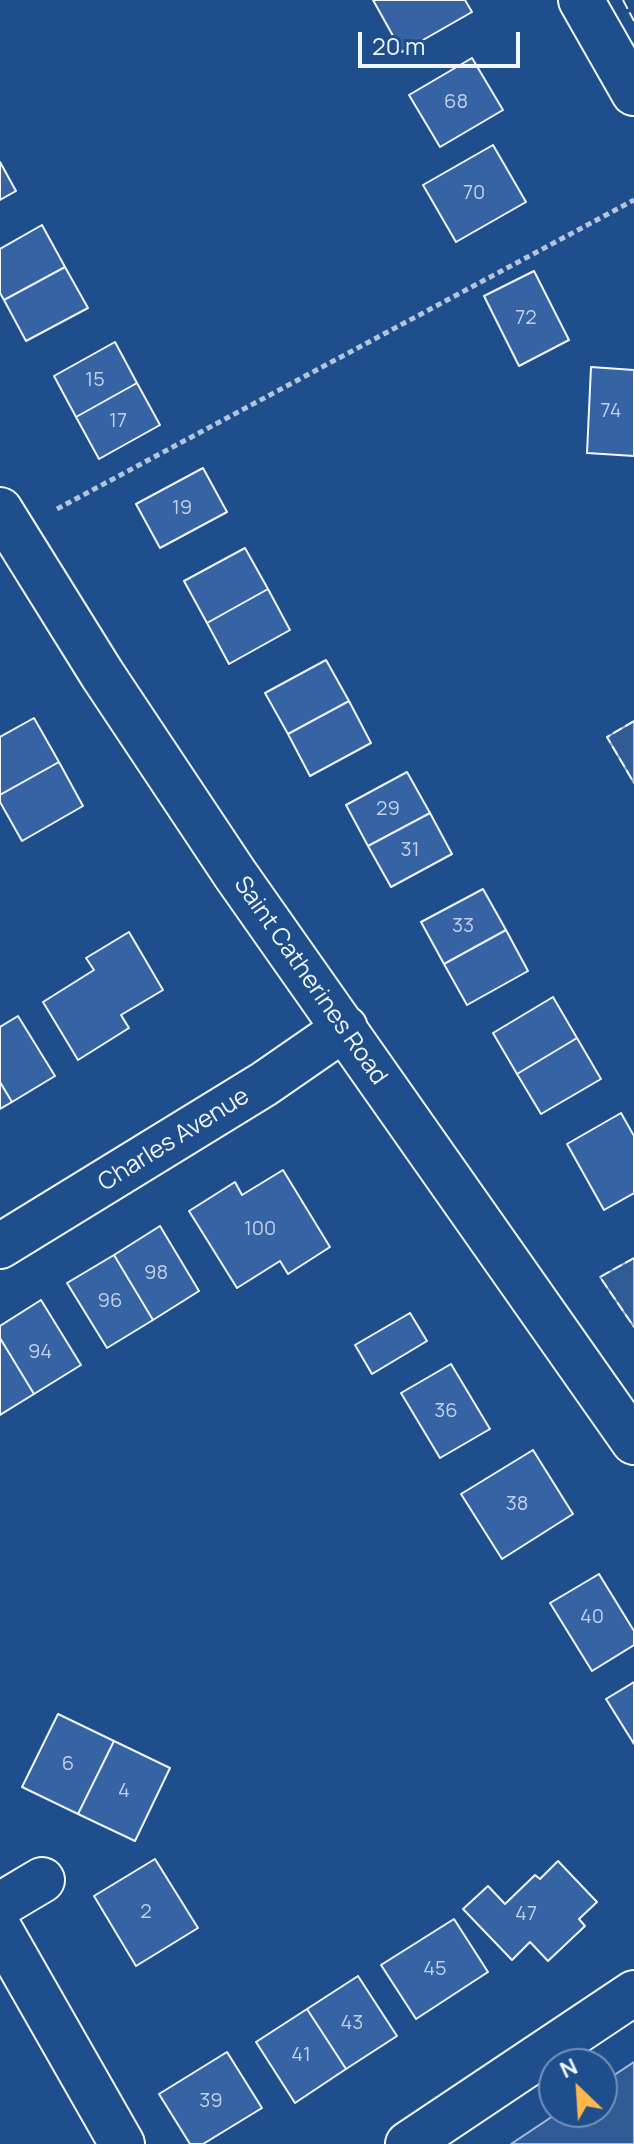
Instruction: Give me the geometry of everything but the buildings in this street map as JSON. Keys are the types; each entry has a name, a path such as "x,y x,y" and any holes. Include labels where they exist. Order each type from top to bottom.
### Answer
{"street":[{"path":"581,0 634,93"},
{"name":"Saint Catherines Road","path":"7,521 102,674 235,874 634,1442"},
{"name":"Charles Avenue","path":"0,1246 264,1084 345,1028"},
{"path":"0,1905 42,1880"},
{"path":"0,1930 122,2144"},
{"path":"408,2144 634,1993"}],"path":[{"path":"7,521 634,200"}],"shaded area":[{"path":"634,721 634,783 607,737"},
{"path":"634,1258 634,1327 600,1277"},
{"path":"634,2062 634,2144 511,2144 538,2126 618,2128 618,2072"}],"fence":[{"path":"623,0 634,21"},
{"path":"634,721 607,737 634,783"},
{"path":"634,1258 600,1277 634,1327"}]}
